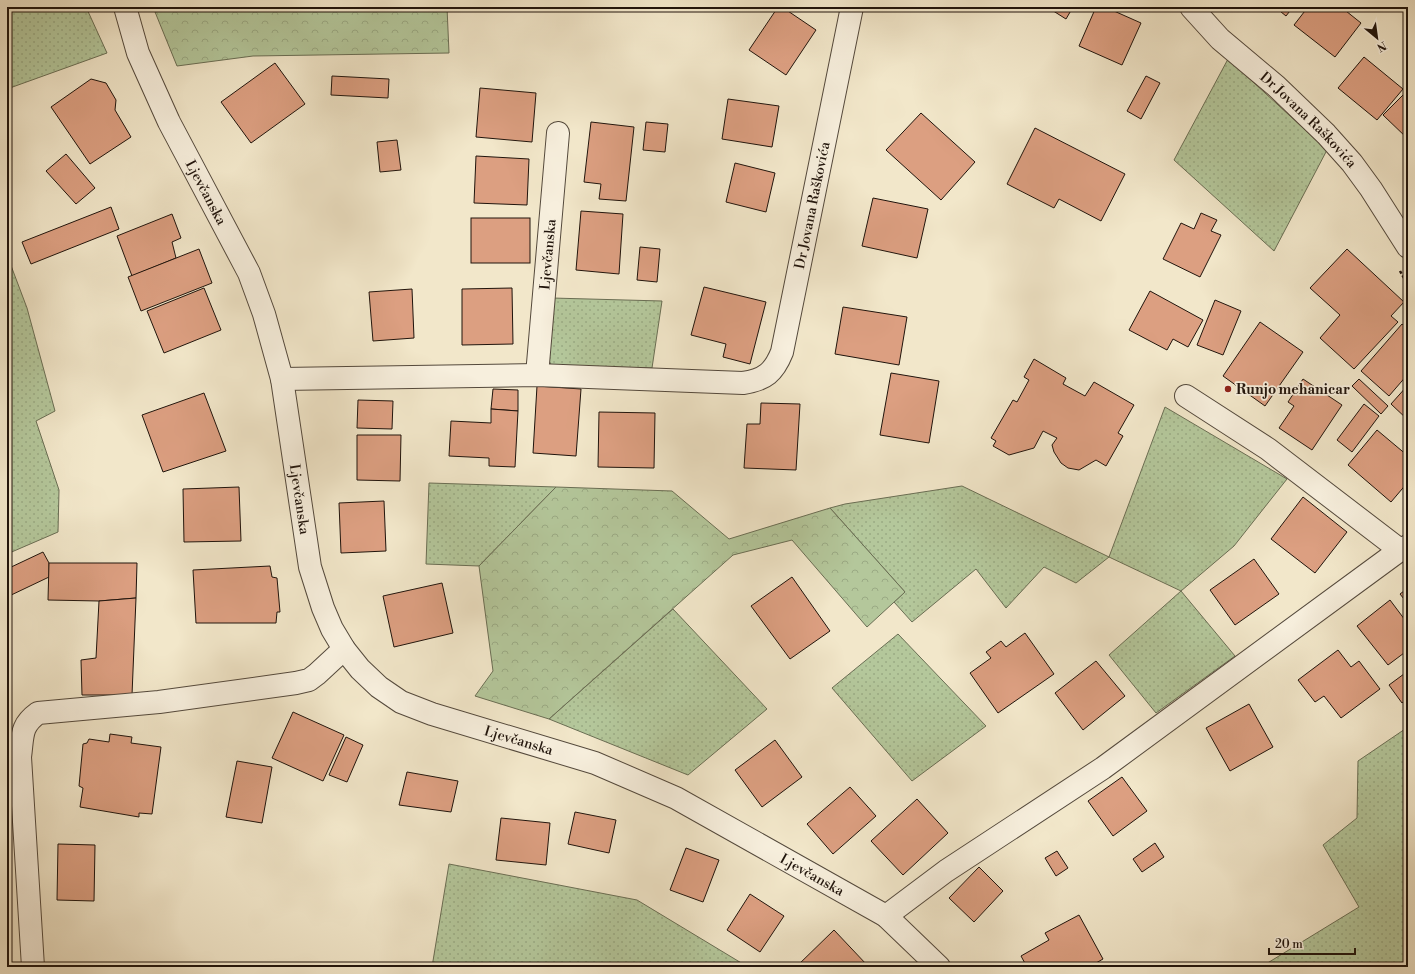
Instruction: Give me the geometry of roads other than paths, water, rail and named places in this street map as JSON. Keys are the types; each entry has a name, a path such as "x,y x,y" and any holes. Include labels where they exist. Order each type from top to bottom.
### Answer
{"street":[{"name":"Ljevčanska","path":"125,7 138,53 166,116 248,273 264,314 282,379 310,567 323,608 332,629 344,649 360,669 379,687 401,702 432,714 595,763 676,798 886,916 938,967"},
{"name":"Dr Jovana Raškovića","path":"537,375 743,383 761,378 770,372 776,365 782,352 852,7"},
{"name":"Dr Jovana Raškovića","path":"1191,7 1220,39 1276,86 1326,134 1352,163 1372,189 1408,247"},
{"name":"Ljevčanska","path":"537,375 558,133"},
{"path":"282,379 537,375"},
{"path":"886,916 946,871 1103,768 1404,548 1268,449 1186,396"},
{"path":"33,967 20,757 24,726 29,720 38,713 159,702 296,683 309,680 344,649"}],"place":[{"name":"Runjo mehanicar","path":"1228,389"}]}
